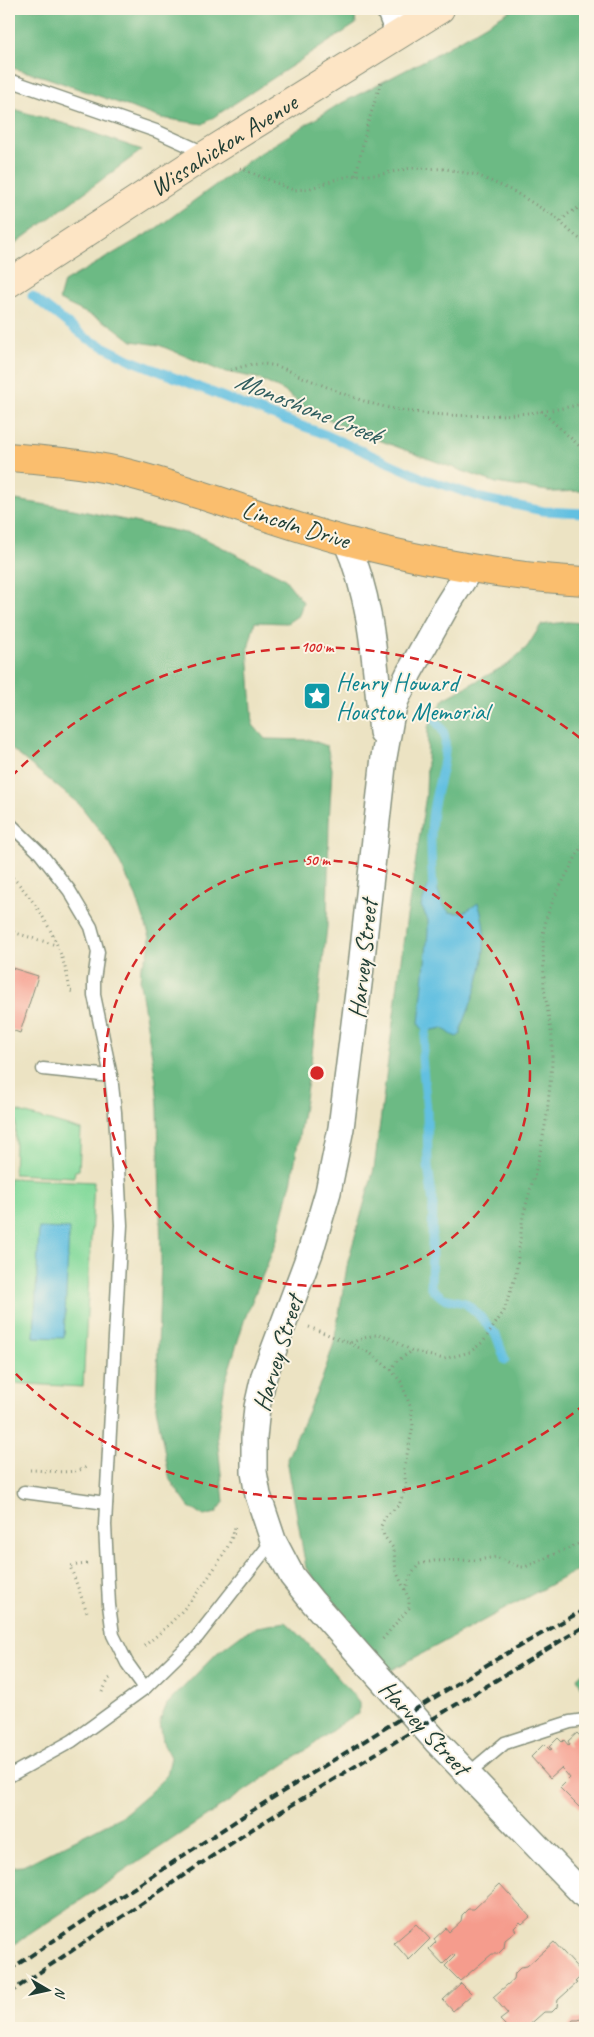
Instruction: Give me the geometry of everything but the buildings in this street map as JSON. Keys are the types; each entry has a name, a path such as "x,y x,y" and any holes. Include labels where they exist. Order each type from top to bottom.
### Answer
{"main road":[{"name":"Lincoln Drive","path":"9,456 116,470 346,541 470,569 585,581"}],"street":[{"path":"388,42 389,9"},
{"name":"Wissahickon Avenue","path":"9,283 207,154 440,9"},
{"name":"Harvey Street","path":"346,541 362,582 370,616 384,757"},
{"name":"Harvey Street","path":"470,569 446,607 396,700 391,718 384,757 341,1128 328,1192 310,1253 264,1376 257,1407 254,1438 254,1472 258,1495 274,1540 292,1576 398,1699 585,1896"}],"lane":[{"path":"9,80 156,131 207,154"},
{"path":"9,823 26,838 55,870 92,927 98,952 94,996 116,1112 121,1225 105,1526 109,1605 113,1636 127,1663 145,1688"},
{"path":"43,1069 110,1076"},
{"path":"24,1492 106,1503"},
{"path":"9,1776 72,1741 145,1688 197,1637 274,1540"},
{"path":"468,1774 504,1743 570,1722 585,1720"}],"path":[{"path":"356,175 366,126 380,88 388,42"},
{"path":"207,154 279,186 293,190 308,189 340,178 356,175 377,175 411,168 446,169 477,175 513,191 561,221 572,234 585,243"},
{"path":"561,221 568,214 585,204"},
{"path":"230,370 246,365 273,365 360,400 411,412 490,415 563,409 585,403"},
{"path":"541,411 585,451"},
{"path":"349,1343 374,1335 386,1336 412,1351 444,1359 470,1352 483,1342 504,1311 516,1274 523,1216 539,1158 548,1114 552,1037 544,988 543,934 554,898 585,840"},
{"path":"9,874 44,920 66,968 70,991"},
{"path":"9,931 26,934 57,945"},
{"path":"286,1319 370,1353 401,1382 411,1408 413,1426 404,1469 406,1487 399,1504 384,1517 381,1526 384,1536 394,1549 396,1571 409,1600 409,1608 381,1641"},
{"path":"390,1370 397,1361 412,1351"},
{"path":"24,1470 79,1470 92,1462"},
{"path":"144,1646 170,1624 200,1591 227,1548 234,1535 236,1526"},
{"path":"405,1590 411,1575 419,1564 434,1560 496,1558 525,1567 585,1541"}],"green space":[{"path":"9,9 354,9 356,24 203,124 161,118 45,77 9,67"},
{"path":"513,9 585,9 585,491 554,492 496,483 440,463 347,428 309,410 284,391 257,378 221,371 159,345 132,341 111,325 59,300 64,282 154,230 251,159 336,106 431,57"},
{"path":"9,108 73,126 142,150 9,248"},
{"path":"9,499 73,509 199,536 284,578 303,602 299,615 287,623 255,622 248,649 253,725 265,739 311,740 327,746 332,769 327,927 311,1062 292,1179 276,1243 245,1318 225,1382 217,1435 224,1502 216,1513 204,1516 189,1507 170,1480 156,1407 161,1260 158,1107 156,1081 140,983 141,965 148,955 150,937 136,896 111,845 80,805 9,747"},
{"path":"567,622 585,623 585,1566 386,1673 306,1568 287,1459 322,1379 334,1343 348,1261 374,1169 405,929 426,795 428,727 444,699 508,664 527,647 541,625"},
{"path":"16,1111 81,1130 79,1170 75,1171 74,1177 14,1174"},
{"path":"9,1178 94,1182 83,1387 9,1383"},
{"path":"286,1622 302,1637 356,1698 359,1702 359,1714 346,1720 309,1748 9,1948 9,1867 23,1866 122,1816 147,1795 167,1775 171,1757 163,1742 160,1721 167,1704 218,1652 242,1634 257,1627"},
{"path":"585,1670 585,1690 582,1689 577,1677"}],"water":[{"path":"430,881 435,882 442,903 449,912 454,913 468,910 478,903 483,919 484,951 482,967 461,1034 457,1037 443,1028 427,1031 422,1029 419,1024 428,932 428,920 421,906"},
{"path":"39,1228 69,1229 64,1338 34,1337"}],"waterway":[{"name":"Monoshone Creek","path":"32,296 86,338 133,361 327,435 425,479 486,499 543,511 585,513"},
{"path":"433,892 431,831 434,802 443,766 445,748 444,733 434,719"},
{"path":"428,1021 422,1057 427,1112 428,1166 433,1203 431,1288 443,1298 465,1303 477,1313 496,1335 505,1360"}],"railway":[{"path":"9,1970 245,1815 490,1663 585,1609"},
{"path":"9,1993 254,1828 585,1626"}],"place":[{"name":"Henry Howard Houston Memorial","path":"317,696"}]}
